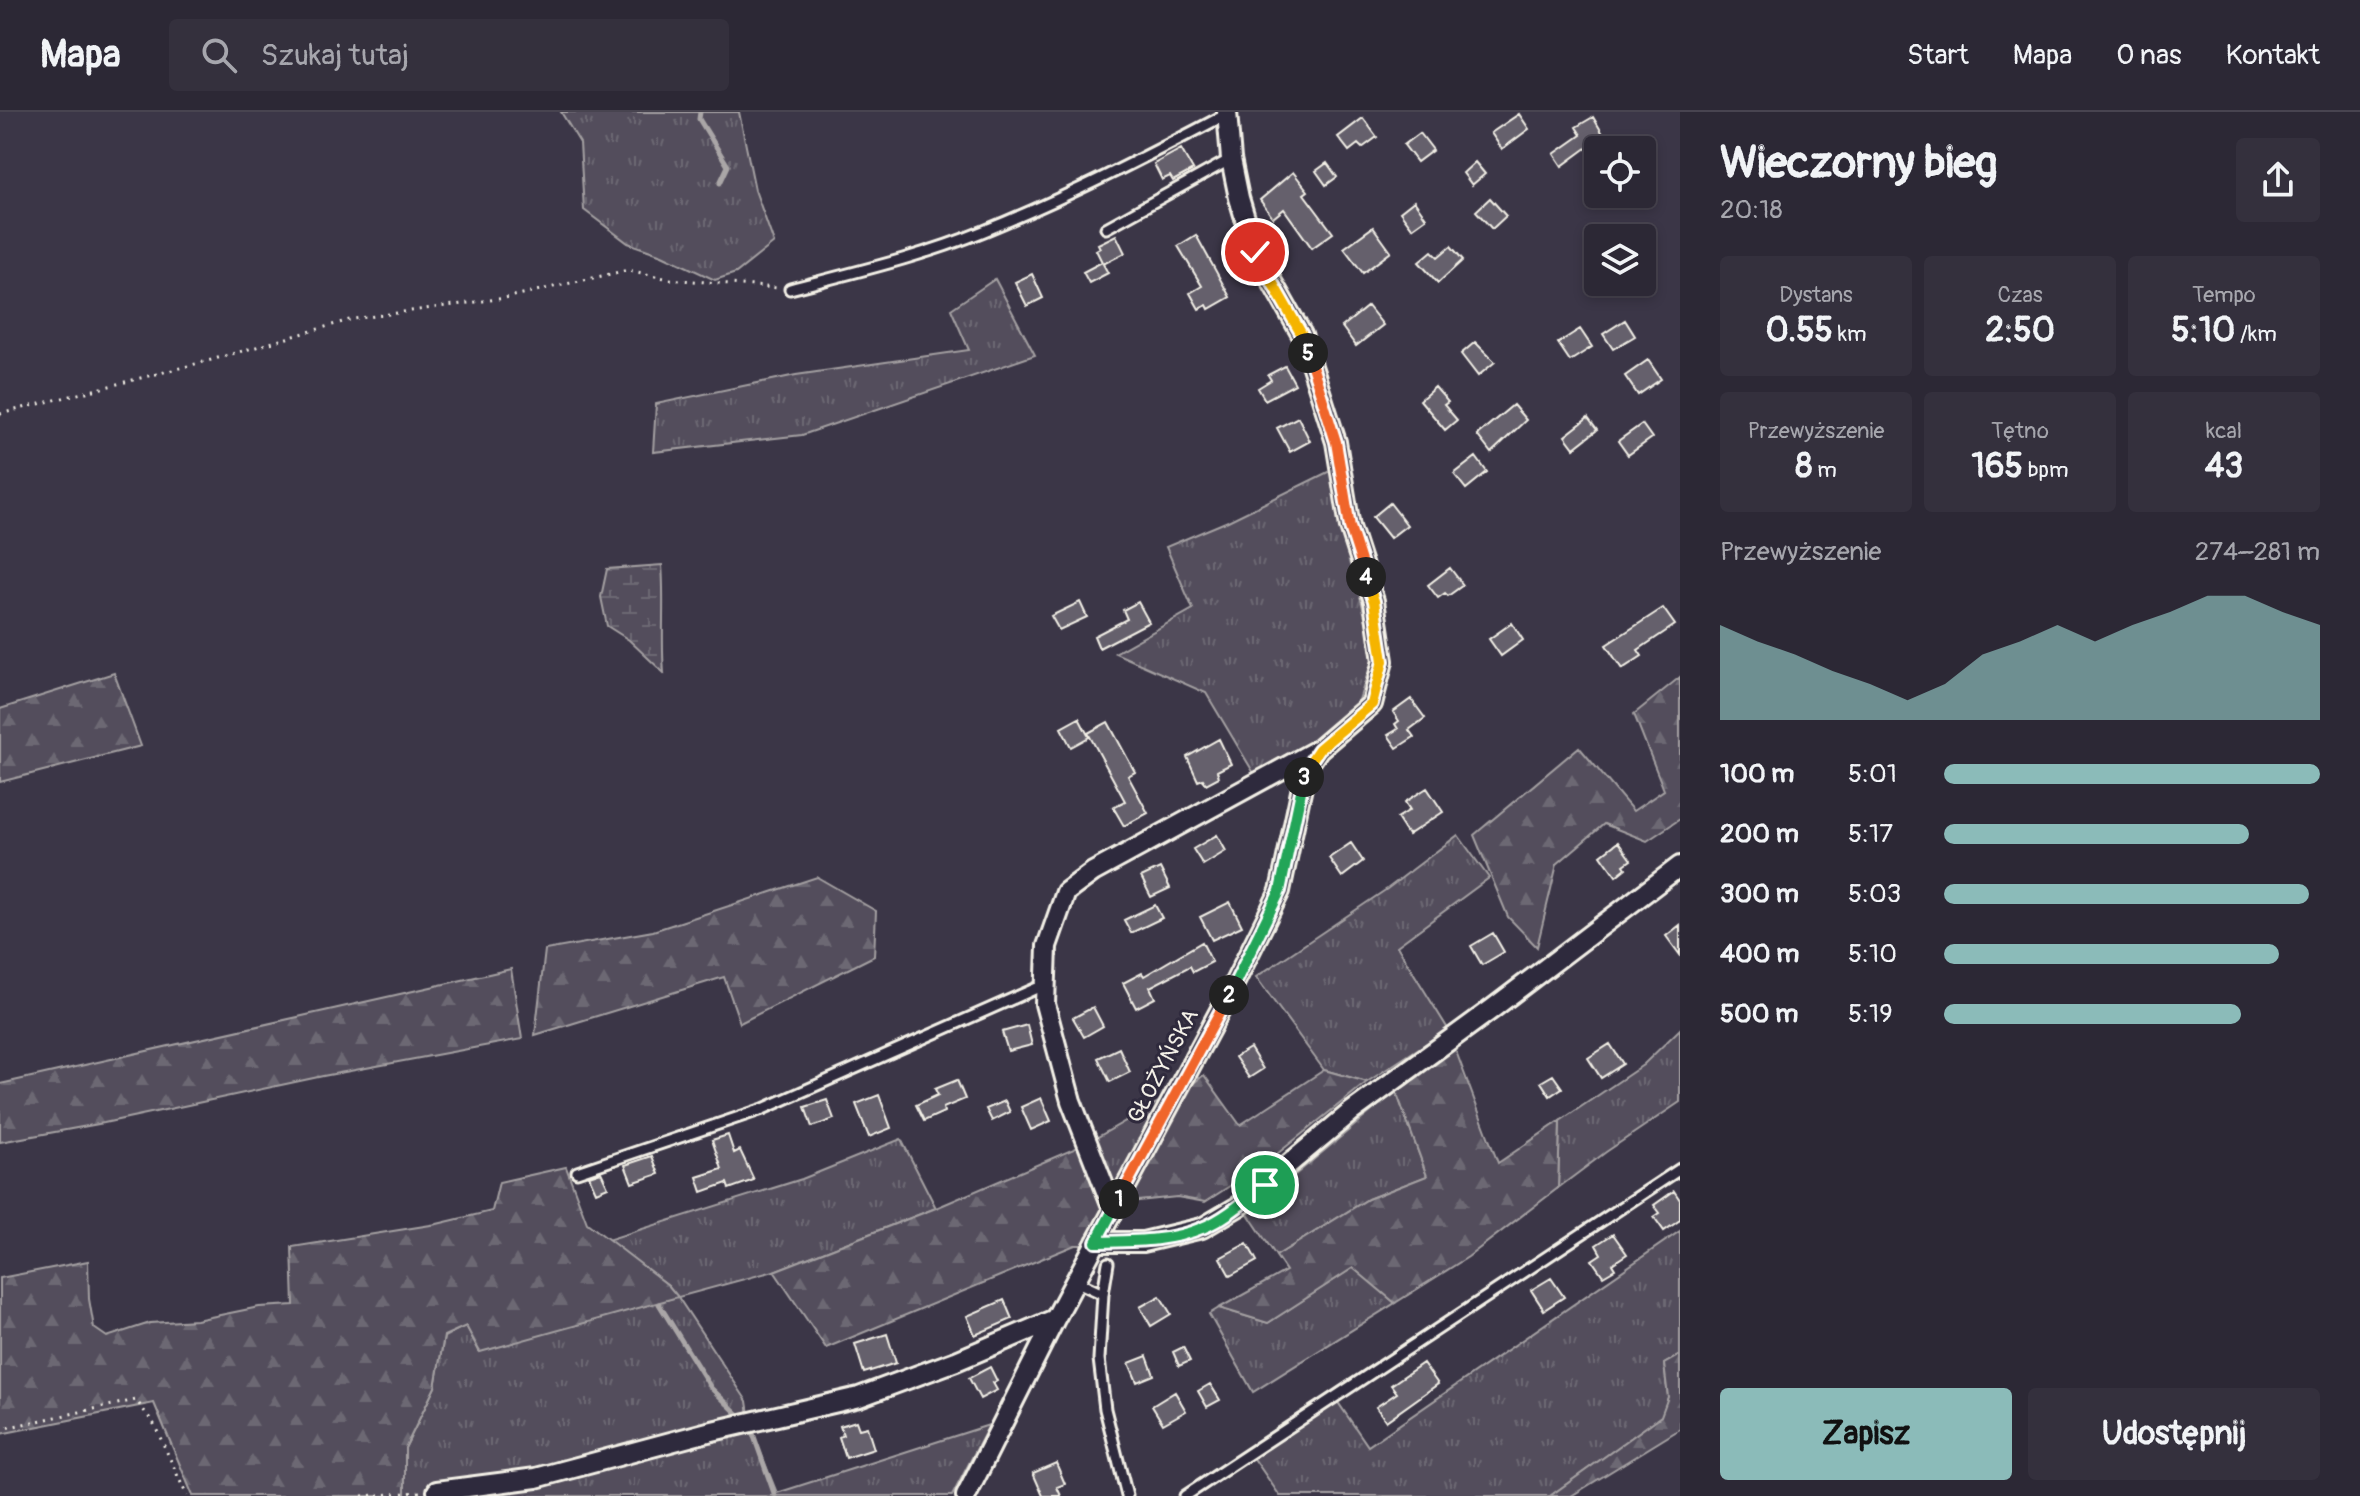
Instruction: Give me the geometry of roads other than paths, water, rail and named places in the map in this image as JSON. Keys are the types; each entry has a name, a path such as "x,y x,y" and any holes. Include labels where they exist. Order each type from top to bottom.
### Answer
{"street":[{"name":"GŁOŻYŃSKA","path":"966,1496 1055,1319 1231,990 1280,891 1306,768 1319,749 1372,704 1383,661 1374,601 1350,527 1336,442 1302,335 1255,252 1231,159 1227,113"},
{"path":"1113,1209 1071,1101 1045,1004 1047,946 1066,892 1093,872 1319,749"},
{"path":"1096,1242 1143,1242 1202,1228 1239,1206 1351,1112 1680,866"},
{"path":"437,1491 536,1478 708,1432 859,1397 956,1361 1055,1319"}],"lane":[{"path":"790,289 898,261 982,232 1123,169 1227,113"},
{"path":"1106,228 1231,159"},
{"path":"577,1172 763,1109 1046,984"},
{"path":"1185,1496 1680,1169"},
{"path":"1108,1263 1099,1359 1105,1409 1127,1496"},
{"path":"1075,1281 1103,1294"}],"waterway":[{"path":"700,112 699,119 728,166 720,183"},
{"path":"659,1304 711,1388 742,1418"},
{"path":"751,1428 775,1496"}]}
